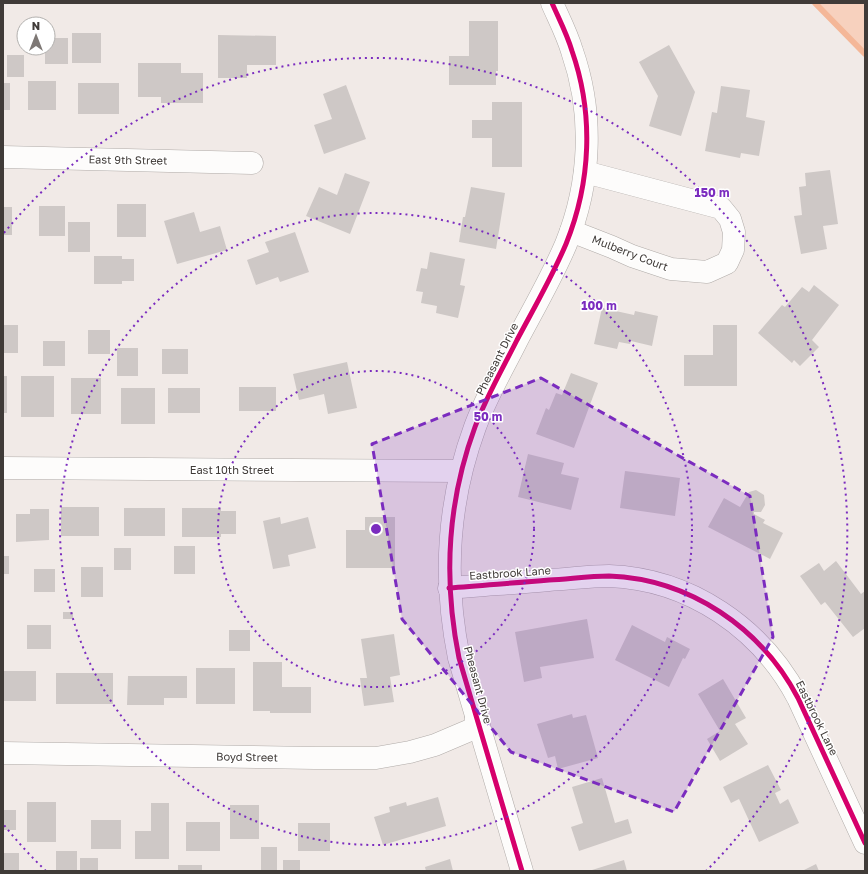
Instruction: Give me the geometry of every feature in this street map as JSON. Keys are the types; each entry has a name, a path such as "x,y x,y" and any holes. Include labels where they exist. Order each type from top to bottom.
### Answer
{"street":[{"name":"Pheasant Drive","path":"522,871 457,652 449,588 449,553 451,527 461,471 476,426 486,400 557,262 571,231 585,172 587,125 582,88 573,51 552,3"},
{"name":"East 9th Street","path":"3,157 252,163"},
{"name":"Mulberry Court","path":"571,231 632,256 671,269 707,272 727,263 733,250 734,232 730,219 721,208 585,172"},
{"name":"East 10th Street","path":"3,468 461,471"},
{"name":"Eastbrook Lane","path":"449,588 610,576 633,579 674,589 695,598 722,613 758,642 787,678 798,698 865,843"},
{"name":"Boyd Street","path":"3,753 376,758 410,752 451,739 475,728 476,717"}],"highlighted area":[{"path":"541,378 750,496 773,637 674,812 511,752 402,619 372,444"}],"shaded area":[{"path":"815,3 865,3 865,54"}],"building":[{"path":"469,21 498,21 498,71 496,71 496,85 449,85 449,56 469,56"},
{"path":"72,33 101,33 101,63 72,63"},
{"path":"218,35 276,36 276,65 247,65 247,78 218,78"},
{"path":"56,38 68,38 68,64 45,64 45,56 56,56"},
{"path":"669,45 695,92 681,136 649,126 658,96 639,62"},
{"path":"7,55 24,56 24,77 7,77"},
{"path":"138,63 181,63 181,73 203,73 203,103 161,103 161,97 138,97"},
{"path":"28,81 56,81 56,110 28,110"},
{"path":"3,83 10,83 10,110 3,110"},
{"path":"78,83 119,83 119,114 78,114"},
{"path":"346,85 366,139 324,154 314,125 332,119 323,94"},
{"path":"721,86 750,90 746,117 765,121 759,156 741,153 740,158 705,151 712,112 717,113"},
{"path":"492,102 522,102 522,167 492,167 492,138 472,138 472,120 492,120"},
{"path":"830,170 838,224 823,226 827,249 801,254 794,216 802,215 799,187 806,186 805,173"},
{"path":"345,173 370,182 350,234 306,216 319,187 337,195"},
{"path":"471,187 505,193 496,249 459,242 463,217 465,217"},
{"path":"117,204 146,204 146,237 117,237"},
{"path":"39,206 65,206 65,236 39,236"},
{"path":"3,207 12,207 12,235 3,235"},
{"path":"194,212 200,232 220,226 227,250 177,264 164,221"},
{"path":"68,222 90,222 90,252 68,252"},
{"path":"295,232 309,272 280,282 278,277 256,285 247,260 269,252 265,242"},
{"path":"430,252 465,259 460,285 465,286 458,318 436,313 437,306 421,303 423,292 416,291 421,268 427,269"},
{"path":"94,256 122,256 122,259 134,259 134,281 122,281 122,284 94,284"},
{"path":"814,285 839,305 812,340 819,347 800,366 794,360 792,363 758,333 782,305 785,307 802,287 809,292"},
{"path":"602,308 634,315 635,311 658,316 652,346 631,341 630,344 619,342 617,349 594,344"},
{"path":"3,325 18,325 18,353 3,353"},
{"path":"713,325 737,325 737,386 684,386 684,355 713,355"},
{"path":"88,330 110,330 110,354 88,354"},
{"path":"43,341 65,341 65,366 43,366"},
{"path":"117,348 138,348 138,376 117,376"},
{"path":"162,349 188,349 188,374 162,374"},
{"path":"347,362 357,408 328,414 324,394 299,400 293,374"},
{"path":"571,373 598,383 574,448 536,434 546,408 549,410 556,393 562,395"},
{"path":"3,376 7,376 7,413 3,413"},
{"path":"21,376 54,376 54,417 21,417"},
{"path":"71,378 101,378 101,414 71,414"},
{"path":"239,387 276,387 276,411 239,411"},
{"path":"121,388 155,388 155,424 121,424"},
{"path":"168,388 200,388 200,413 168,413"},
{"path":"528,454 564,463 561,474 579,478 571,510 518,497"},
{"path":"625,471 680,478 675,516 620,508"},
{"path":"756,490 764,495 765,505 761,512 754,512 754,514 765,520 763,523 783,533 770,559 708,527 724,498 740,507 749,492"},
{"path":"61,507 99,507 99,536 61,536"},
{"path":"124,508 165,508 165,536 124,536"},
{"path":"182,508 221,508 221,511 236,511 236,534 221,534 221,537 182,537"},
{"path":"30,509 49,509 49,540 16,542 16,514 30,514"},
{"path":"280,517 281,524 308,517 316,548 288,555 290,566 273,569 263,521"},
{"path":"365,517 395,517 395,568 346,568 346,530 365,530"},
{"path":"174,546 195,546 195,574 174,574"},
{"path":"114,548 131,548 131,570 114,570"},
{"path":"3,556 9,556 9,574 3,574"},
{"path":"836,561 861,594 865,591 865,628 853,637 825,602 821,605 800,576 819,563 824,571"},
{"path":"81,567 103,567 103,597 81,597"},
{"path":"34,569 55,569 55,592 34,592"},
{"path":"63,612 73,612 73,619 63,619"},
{"path":"587,619 594,658 540,667 542,678 524,682 515,632"},
{"path":"27,625 51,625 51,649 27,649"},
{"path":"632,625 665,642 667,637 690,649 685,659 683,658 669,687 615,660"},
{"path":"229,630 250,630 250,651 229,651"},
{"path":"394,634 400,675 390,677 394,702 364,706 360,678 367,678 361,639"},
{"path":"253,662 282,662 282,687 311,687 311,713 270,713 270,711 253,711"},
{"path":"196,668 235,668 235,704 196,704"},
{"path":"3,671 36,671 36,701 3,701"},
{"path":"56,673 113,673 113,704 56,704"},
{"path":"128,676 187,676 187,698 164,698 164,705 127,705"},
{"path":"723,679 746,718 735,724 748,744 720,761 707,739 720,731 698,694"},
{"path":"572,714 573,718 586,715 598,758 558,769 555,756 548,758 537,724"},
{"path":"768,765 781,790 775,793 780,804 788,799 799,823 759,842 739,799 731,803 723,787"},
{"path":"602,778 615,823 628,819 632,833 579,851 571,827 583,823 572,787"},
{"path":"438,797 446,826 383,845 374,817 390,812 389,807 406,802 407,806"},
{"path":"27,802 56,802 56,842 27,842"},
{"path":"151,803 169,803 169,859 135,859 135,831 151,831"},
{"path":"230,805 259,805 259,839 230,839"},
{"path":"3,810 16,810 16,830 3,830"},
{"path":"91,820 121,820 121,849 91,849"},
{"path":"186,822 220,822 220,851 186,851"},
{"path":"298,823 330,823 330,851 298,851"},
{"path":"261,847 277,847 277,871 261,871"},
{"path":"56,851 77,851 77,871 56,871"},
{"path":"3,853 19,853 19,871 3,871"},
{"path":"80,858 98,858 98,871 80,871"},
{"path":"450,859 453,871 426,871 425,867"},
{"path":"283,860 300,860 300,871 283,871"},
{"path":"624,860 627,871 592,871 592,870"},
{"path":"816,864 819,871 802,871"},
{"path":"178,865 202,865 202,871 178,871"}],"waterway":[{"path":"815,3 865,54"}],"cycle path":[{"path":"522,871 459,658 451,599 450,541 458,484 475,427 495,383 561,256 581,197 587,148 584,99 570,45 552,3"},
{"path":"449,588 609,576 639,579 668,586 695,597 720,612 743,629 764,650 783,673 798,698 865,843"}]}
